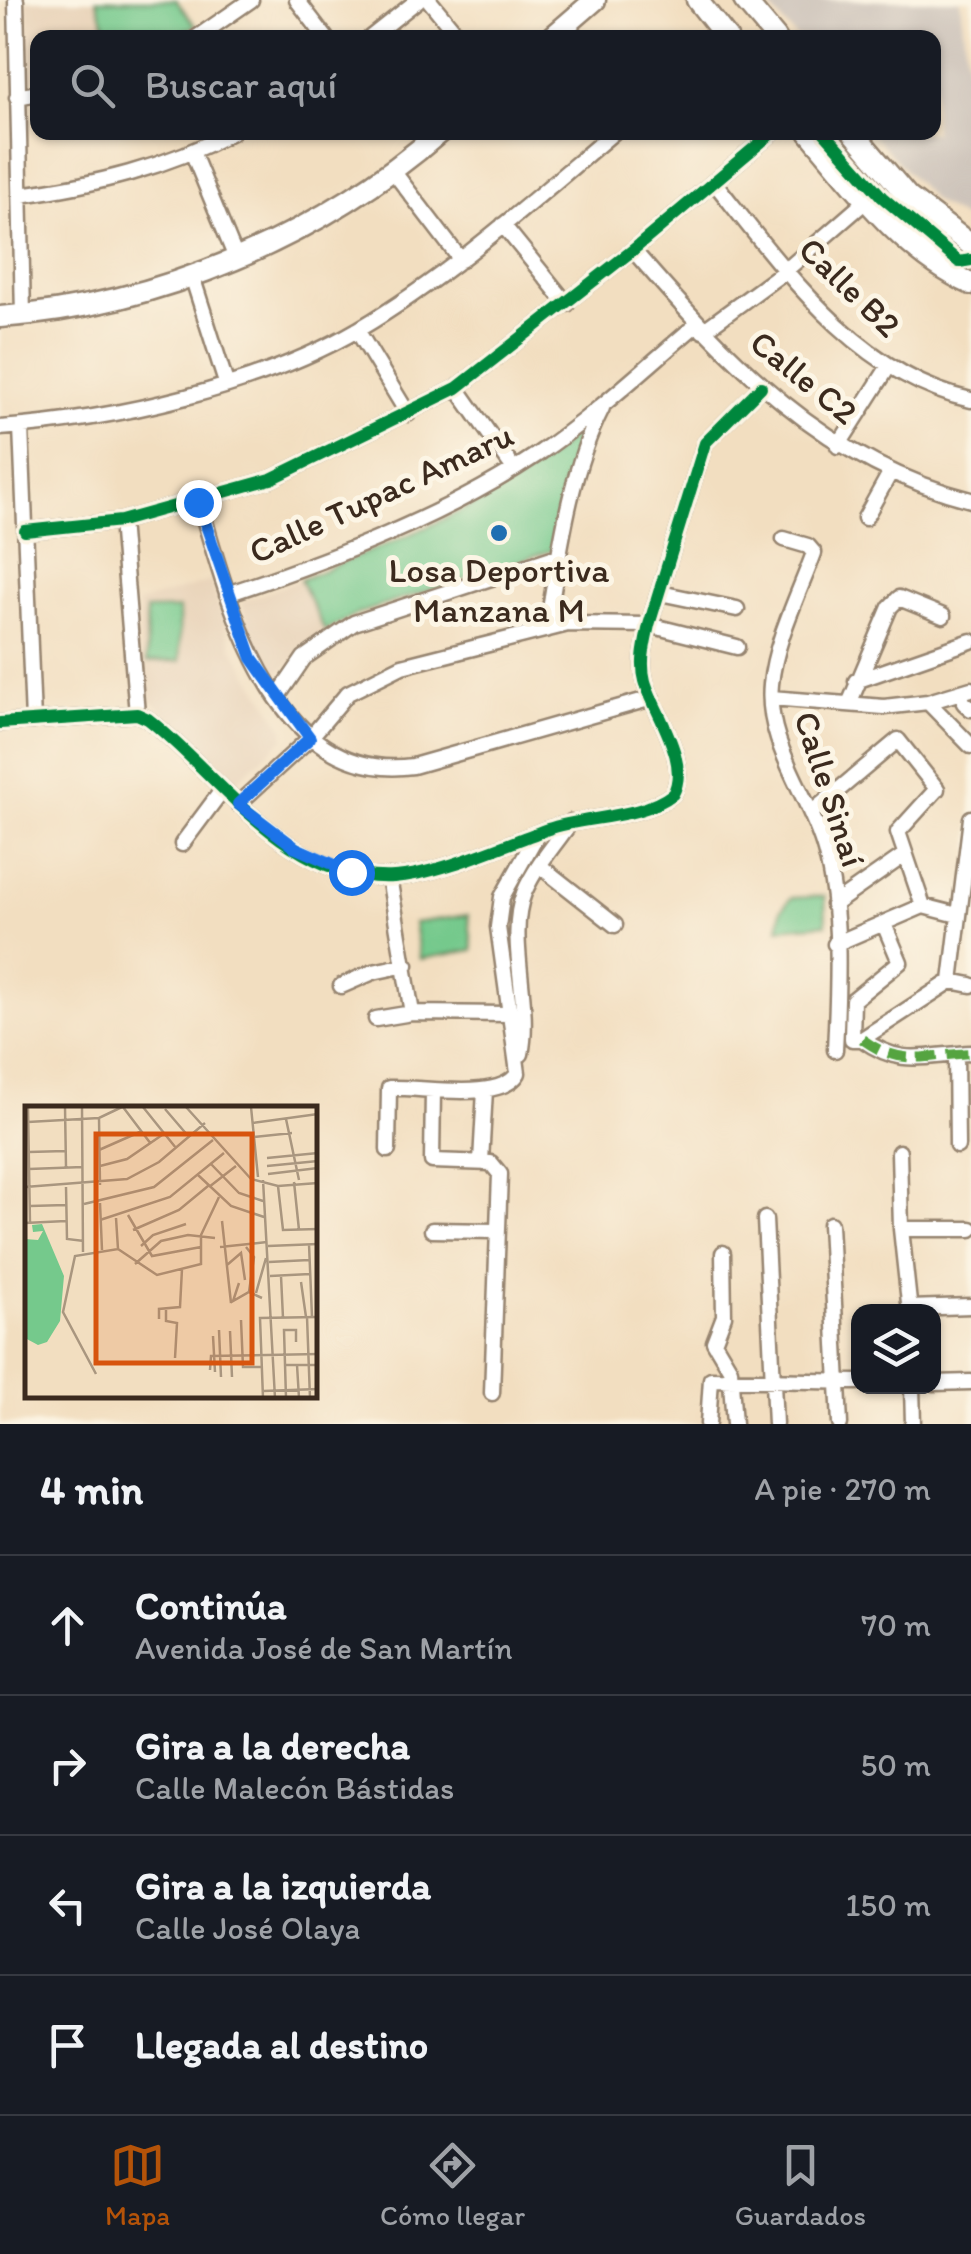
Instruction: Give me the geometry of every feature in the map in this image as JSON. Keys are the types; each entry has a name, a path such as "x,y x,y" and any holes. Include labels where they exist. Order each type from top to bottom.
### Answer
{"street":[{"path":"16,0 23,316"},
{"path":"208,30 252,0"},
{"path":"297,0 320,30"},
{"path":"380,30 418,0"},
{"path":"429,0 453,30"},
{"path":"555,30 571,7 594,0"},
{"path":"697,0 721,30"},
{"path":"744,0 769,30"},
{"path":"17,98 30,95"},
{"path":"20,195 114,178 193,154 218,140"},
{"path":"0,318 76,308 192,276 236,258 393,171 430,140"},
{"path":"0,428 120,413 226,384 358,330 462,260 604,140"},
{"path":"26,531 121,521 198,502 325,456 408,414 457,388 567,304 764,140"},
{"path":"815,140 867,200 921,252 971,284"},
{"path":"860,140 908,198 971,245"},
{"path":"193,154 236,258"},
{"path":"393,171 462,260"},
{"name":"Calle B2","path":"714,182 785,271 889,366 920,383 971,400"},
{"name":"Calle Tupac Amaru","path":"227,594 344,551 514,469 700,328 785,271 867,200"},
{"path":"503,225 567,304"},
{"name":"Calle C2","path":"633,250 700,328 761,388 838,446 890,472 971,500"},
{"path":"192,276 226,384"},
{"path":"358,330 408,414"},
{"path":"838,446 889,366"},
{"path":"457,388 514,469"},
{"path":"0,723 137,714 162,729 238,804 276,835 351,872 389,876 419,872 572,821 653,806 676,789 677,764 652,698 643,661 648,625 704,443 761,388"},
{"path":"547,627 558,556 588,440 605,403"},
{"path":"22,427 32,721"},
{"path":"866,518 890,472"},
{"path":"198,502 252,658 310,738 344,758 393,768 436,760 652,698"},
{"path":"121,521 137,714"},
{"name":"Calle Sinaí","path":"784,539 808,546 814,553 777,658 771,698 781,749 825,852 835,944 835,1050"},
{"path":"278,696 304,658 354,623 558,556"},
{"path":"660,593 737,609"},
{"path":"849,704 890,607 899,598 943,616"},
{"path":"238,804 310,738 348,692 379,675 547,627 648,625 736,647"},
{"path":"856,682 971,641"},
{"path":"771,698 877,707 969,700"},
{"path":"928,702 971,746"},
{"path":"810,814 898,740 937,789 898,832 923,906"},
{"path":"182,844 222,789"},
{"path":"951,981 971,818"},
{"path":"388,1150 389,1088 485,1090 515,1080 527,1015 518,919 525,892 572,821"},
{"path":"519,1064 498,926 502,897 538,833"},
{"path":"832,905 904,856"},
{"path":"540,866 615,926"},
{"path":"389,876 412,1013"},
{"path":"835,944 923,906 958,914"},
{"path":"884,924 900,962 853,1000 852,1038 862,1038 951,981 971,984"},
{"path":"341,986 362,975 406,965"},
{"path":"376,1019 412,1013 509,1014"},
{"path":"862,1038 883,1054 910,1060 963,1054 957,1146"},
{"path":"433,1090 430,1158 439,1164 491,1162 500,1174 492,1394"},
{"path":"481,1161 485,1090"},
{"path":"899,1152 901,1230 909,1304"},
{"path":"765,1219 775,1424"},
{"path":"830,1224 840,1424"},
{"path":"901,1230 971,1229"},
{"path":"432,1230 496,1231"},
{"path":"724,1253 724,1316 714,1342 723,1351 733,1383 734,1424"},
{"path":"941,1308 971,1306"},
{"path":"708,1424 709,1383 716,1379 733,1383 851,1382"},
{"path":"941,1383 971,1382"},
{"path":"912,1394 913,1424"}],"shaded area":[{"path":"27,0 97,0 107,30 30,30 29,82"},
{"path":"764,0 960,0 971,101 971,223 935,202 877,140 941,140 941,30 790,30"},
{"path":"300,580 325,631 276,676 258,649 241,602"},
{"path":"211,581 233,649 284,729 284,738 236,782 141,690 138,603"}],"green space":[{"path":"96,0 176,0 196,26 187,30 107,30"},
{"path":"821,140 852,140 971,254 971,278 914,241"},
{"path":"581,428 586,429 553,550 360,613 325,631 300,580 412,534 485,498 552,454"},
{"path":"179,609 180,661 147,662 146,610"},
{"path":"825,896 826,924 779,928 781,910 791,898"},
{"path":"468,915 473,950 420,959 414,923"}],"marked path":[{"path":"862,1039 902,1057 971,1053"}],"cycle path":[{"path":"25,531 121,521 271,479 457,388 633,250 764,140"},
{"path":"831,140 882,197 959,262 971,260"},
{"path":"0,723 137,714 175,742 230,796 289,845 321,863 356,874 412,875 548,829 629,813 660,802 673,794 677,767 644,674 649,625 705,443 761,387"}],"place":[{"name":"Losa Deportiva Manzana M","path":"499,533"}],"route":[{"path":"198,502 252,658 310,738 238,804 296,848 351,872"}]}
